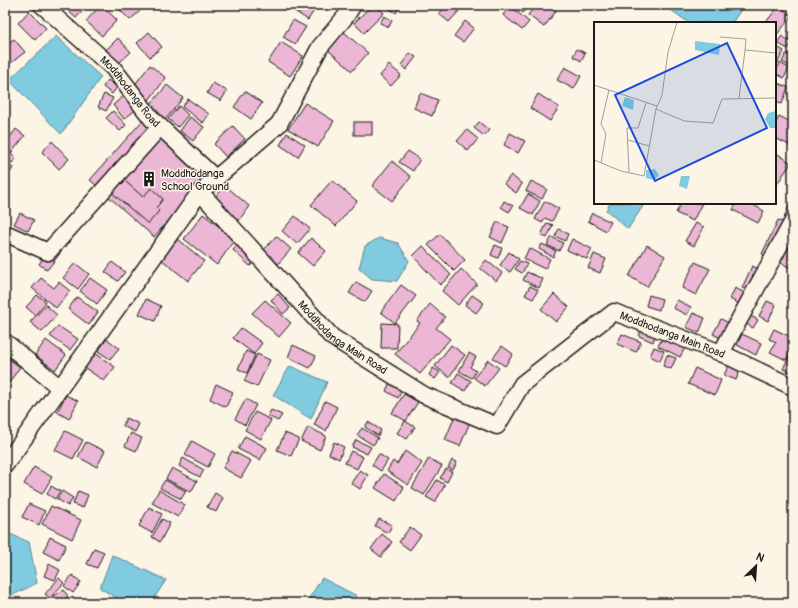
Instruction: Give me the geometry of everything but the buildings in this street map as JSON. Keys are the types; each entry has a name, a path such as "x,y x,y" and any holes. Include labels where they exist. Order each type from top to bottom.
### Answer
{"street":[{"name":"Moddhodanga Road","path":"42,5 113,68 152,119 216,179"},
{"path":"5,465 200,192 278,124 320,47 346,16 353,5"},
{"path":"5,232 48,252 160,127"},
{"name":"Moddhodanga Main Road","path":"200,192 332,337 424,395 497,426 522,384 614,312 721,353 793,387"},
{"path":"721,353 793,221"},
{"path":"5,342 60,388"}],"water":[{"path":"664,5 744,5 733,22 688,22"},
{"path":"56,36 101,77 61,134 9,80"},
{"path":"609,204 644,204 628,229 606,210"},
{"path":"379,238 398,243 409,261 397,281 372,279 359,268 365,246"},
{"path":"290,366 327,382 311,419 273,395"},
{"path":"5,532 29,542 37,583 5,599"},
{"path":"112,555 166,580 151,603 125,603 100,588"},
{"path":"322,578 357,596 353,603 306,603"}],"place":[{"name":"Moddhodanga School Ground","path":"149,179"}]}
